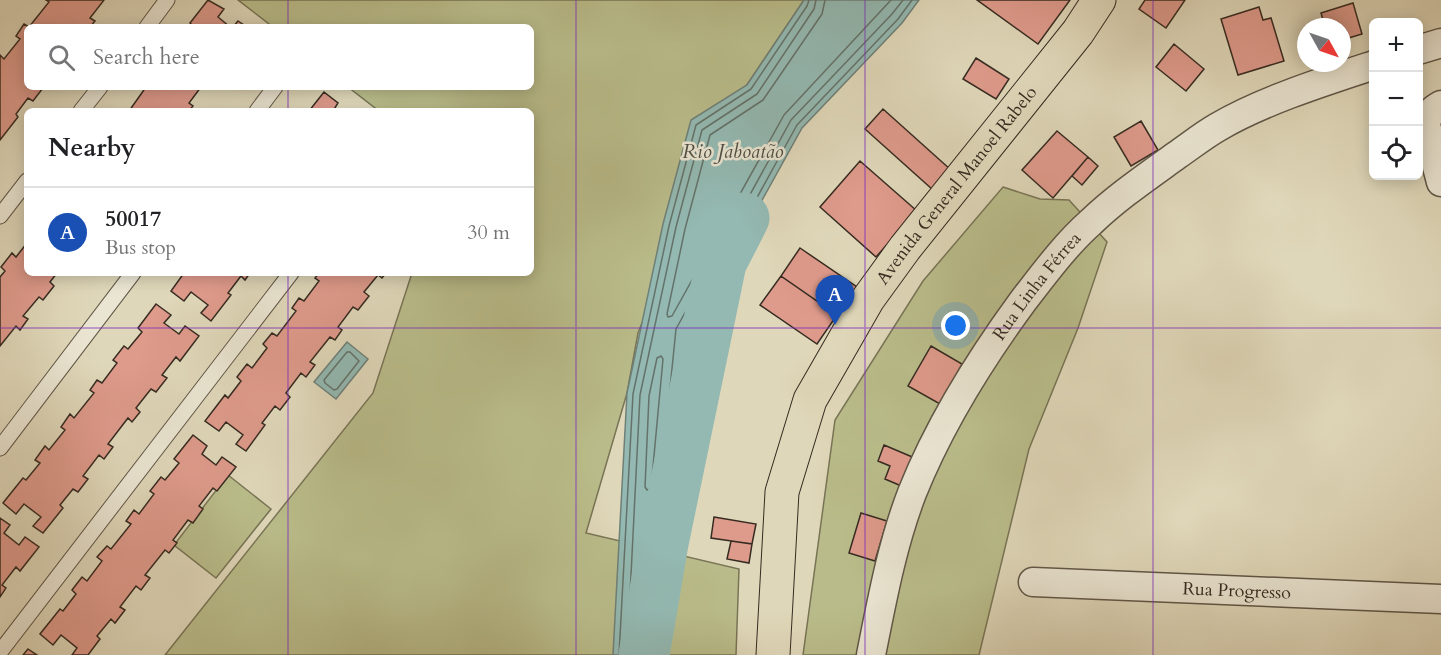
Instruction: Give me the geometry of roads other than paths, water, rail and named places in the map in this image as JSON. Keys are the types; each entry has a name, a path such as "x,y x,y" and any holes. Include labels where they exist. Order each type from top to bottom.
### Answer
{"main road":[{"name":"Avenida General Manoel Rabelo","path":"773,655 782,492 810,400 868,299 904,248 1078,32 1099,0"}],"street":[{"path":"1423,49 1441,43"},
{"name":"Rua Linha Férrea","path":"871,655 885,582 911,495 934,442 969,380 1008,321 1046,270 1091,222 1149,175 1218,127 1269,103 1369,67"},
{"path":"1434,111 1427,131 1441,182"},
{"name":"Rua Progresso","path":"1033,582 1441,599"}],"lane":[{"path":"149,24 167,0"},
{"path":"83,108 98,90"},
{"path":"259,108 273,90"},
{"path":"0,216 24,185"},
{"path":"0,448 132,276"},
{"path":"0,652 289,276"}],"water":[{"name":"Rio Jaboatão","path":"804,0 919,0 902,23 802,128 688,334 657,655 613,655 627,393 663,224 691,120 747,85"},
{"path":"347,342 368,359 336,399 314,382"}],"waterway":[{"name":"Rio Jaboatão","path":"644,655 663,543 721,263 744,218"}],"place":[{"name":"50017","path":"835,325"}]}
